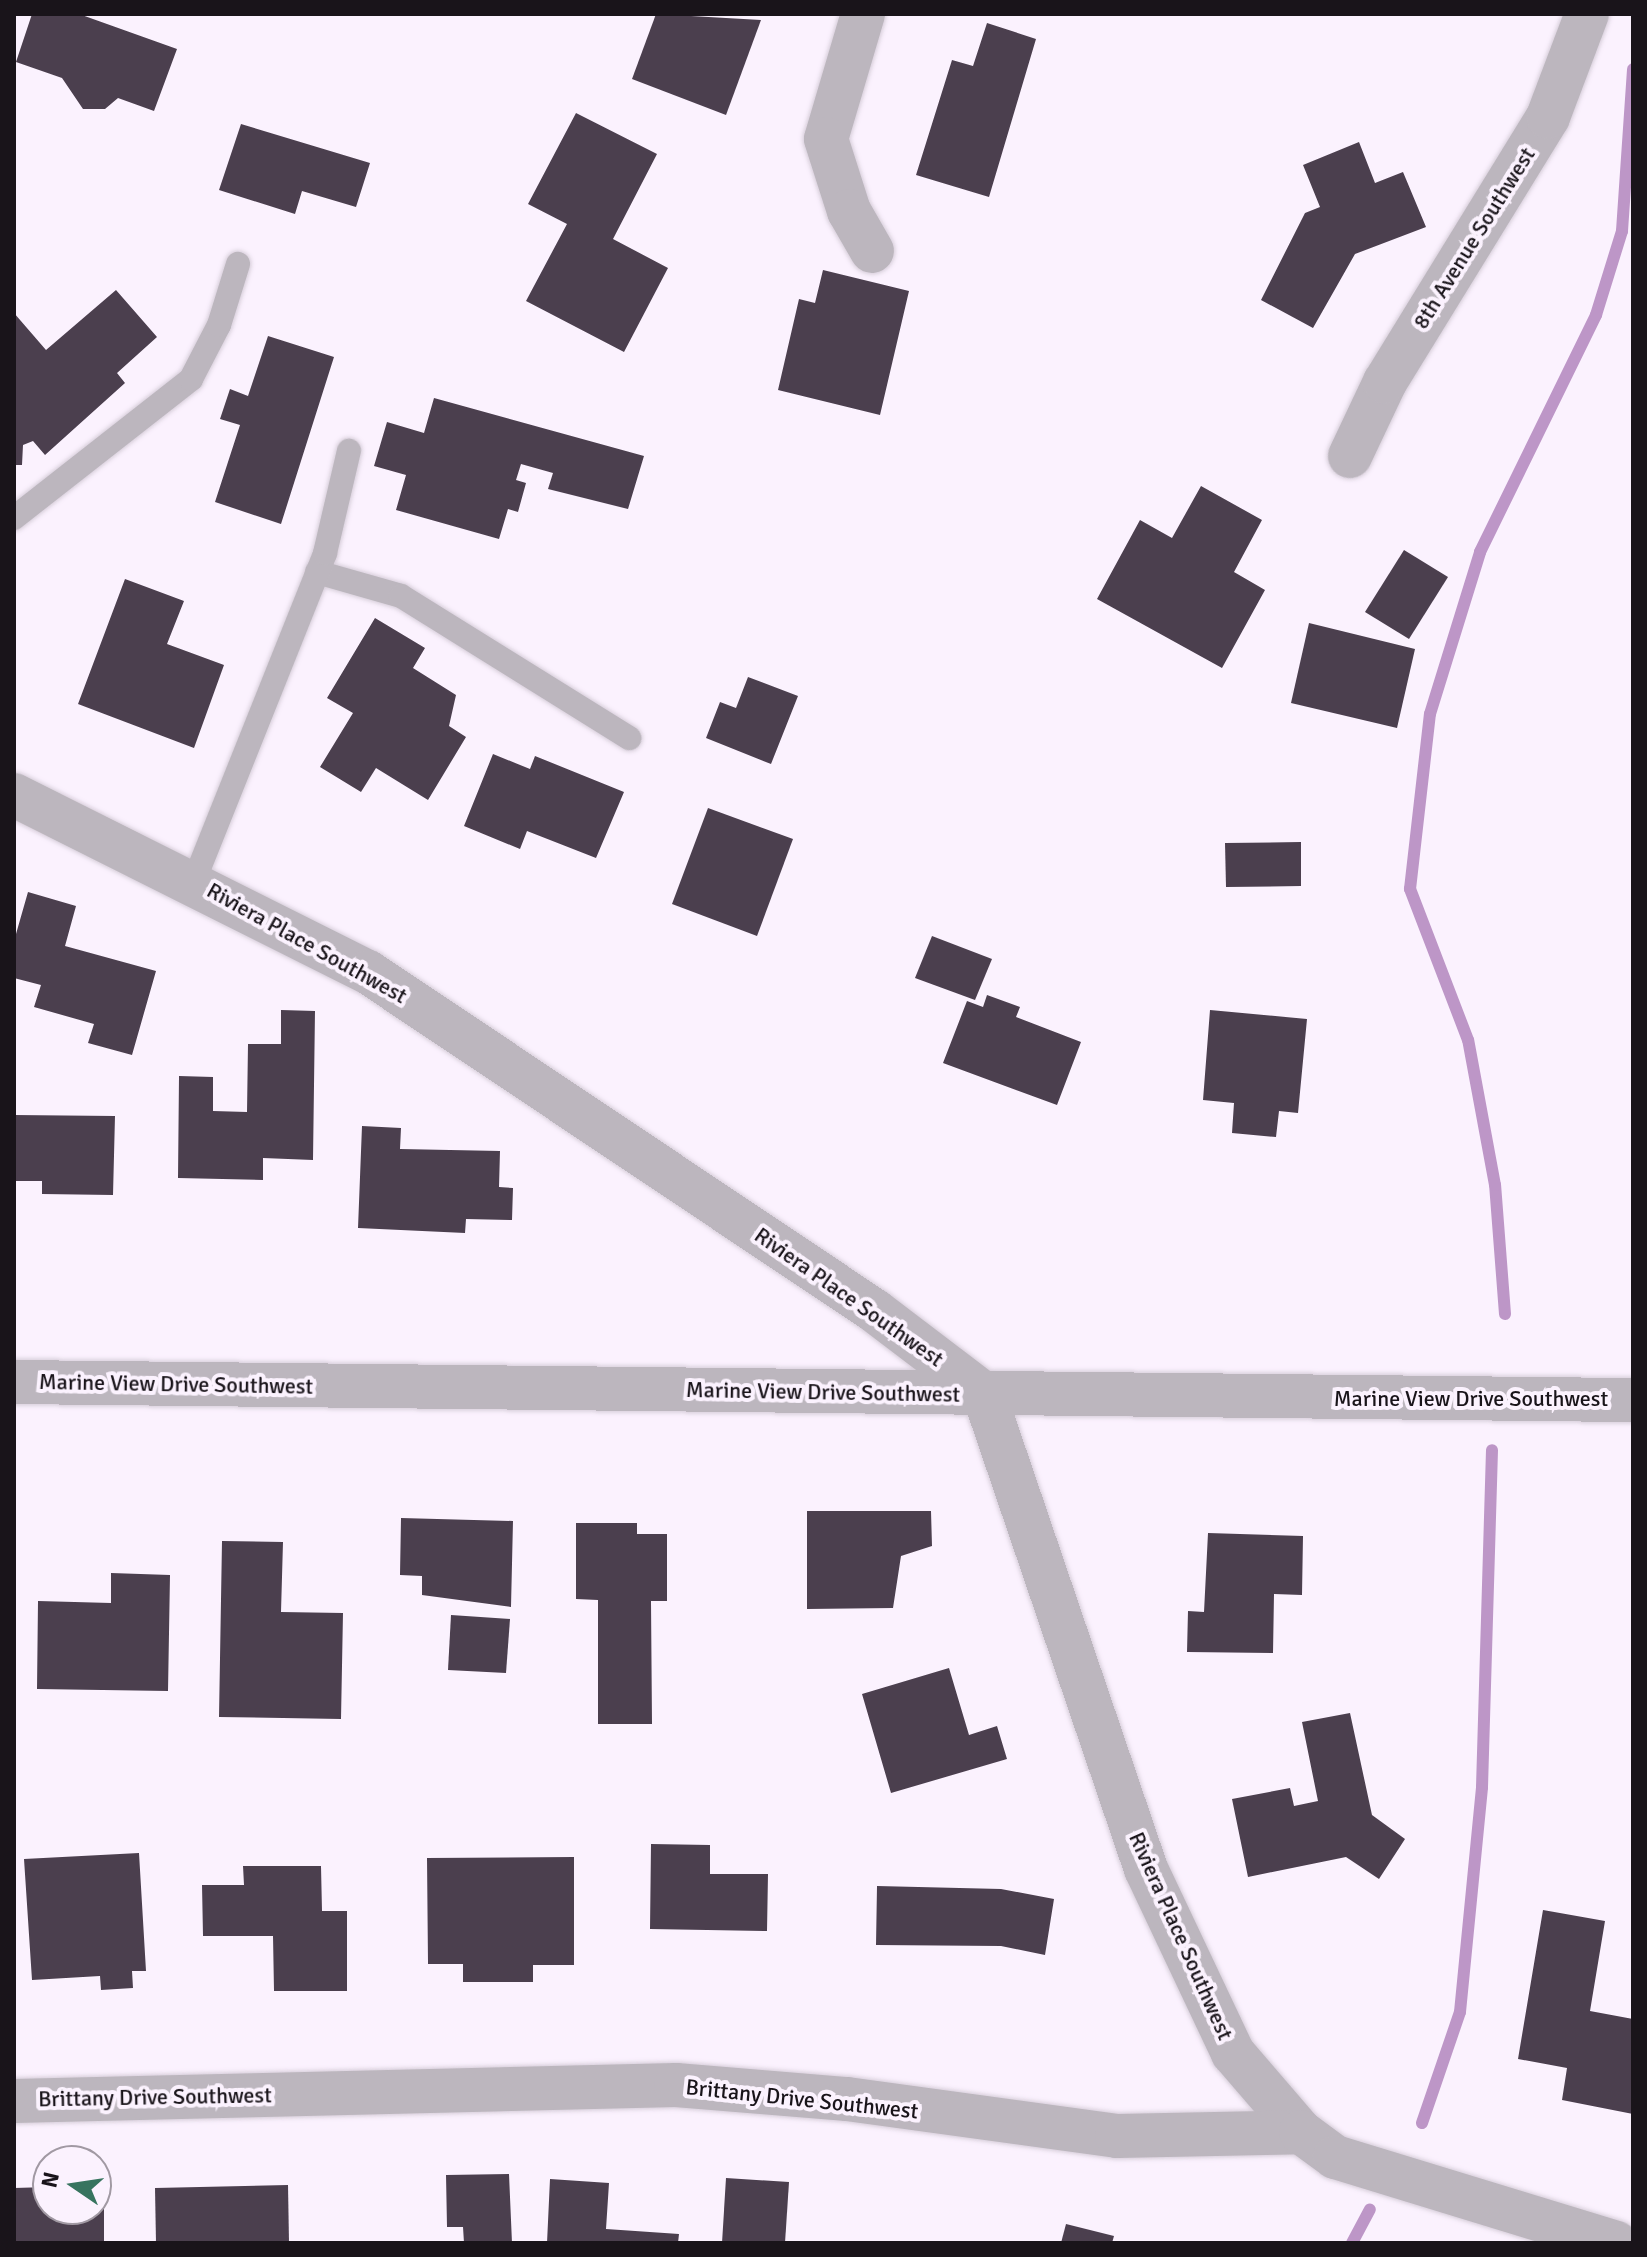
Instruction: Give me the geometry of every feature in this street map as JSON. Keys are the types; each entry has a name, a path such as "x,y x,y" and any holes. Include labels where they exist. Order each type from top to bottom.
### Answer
{"street":[{"path":"863,14 826,139 849,211 872,251"},
{"name":"8th Avenue Southwest","path":"1350,456 1385,382 1548,117 1587,14"},
{"name":"Riviera Place Southwest","path":"14,795 194,881 368,972 875,1311 984,1394 1146,1869 1233,2053 1301,2132"},
{"name":"Marine View Drive Southwest","path":"14,1382 1633,1400"},
{"name":"Brittany Drive Southwest","path":"14,2101 676,2085 847,2099 1117,2136 1301,2132"},
{"path":"1301,2132 1335,2157 1616,2243"}],"lane":[{"path":"14,518 191,379 238,264"},
{"path":"194,881 317,572 349,451"},
{"path":"317,572 401,596 629,738"}],"building":[{"path":"32,14 79,14 177,49 154,111 118,98 105,109 83,109 62,78 16,62"},
{"path":"656,14 761,20 726,115 632,79"},
{"path":"987,23 1036,39 989,197 916,175 952,60 973,66"},
{"path":"576,113 657,154 613,239 668,268 624,352 526,301 567,224 528,204"},
{"path":"241,124 370,163 356,207 302,191 295,214 219,190"},
{"path":"1359,142 1375,183 1403,172 1426,227 1355,254 1313,328 1261,300 1305,213 1320,207 1303,165"},
{"path":"823,270 909,291 880,415 778,390 799,299 815,303"},
{"path":"116,290 157,337 117,373 125,383 45,455 33,441 23,445 22,465 14,465 14,313 46,350"},
{"path":"268,336 334,357 281,524 215,502 240,425 220,419 230,389 248,396"},
{"path":"434,398 644,456 628,509 548,489 553,473 521,464 516,480 526,483 518,512 508,509 499,539 396,510 406,475 374,466 387,422 424,433"},
{"path":"1201,486 1262,520 1234,572 1265,590 1222,668 1097,599 1140,520 1172,538"},
{"path":"1404,550 1448,577 1409,639 1365,612"},
{"path":"125,579 184,601 167,644 224,665 194,748 78,704"},
{"path":"375,618 425,648 413,668 456,695 449,726 466,737 428,800 376,768 361,792 320,767 353,713 327,698"},
{"path":"1309,623 1415,649 1397,728 1291,703"},
{"path":"748,677 798,696 771,764 706,738 720,702 736,708"},
{"path":"493,754 530,769 535,756 624,792 596,858 527,831 520,849 464,826"},
{"path":"708,808 793,839 757,936 672,904"},
{"path":"1301,842 1301,886 1226,887 1225,843"},
{"path":"28,892 76,906 65,946 156,971 132,1055 88,1043 94,1024 34,1007 41,985 14,978 14,941"},
{"path":"932,936 992,959 975,1000 915,978"},
{"path":"987,995 1020,1007 1016,1017 1081,1042 1057,1105 943,1063 967,1001 983,1007"},
{"path":"281,1010 315,1011 313,1160 263,1158 263,1180 178,1178 179,1076 213,1077 213,1111 247,1112 248,1044 281,1044"},
{"path":"1210,1010 1307,1019 1298,1113 1279,1111 1276,1137 1232,1133 1234,1103 1203,1100"},
{"path":"14,1115 115,1116 113,1195 42,1194 42,1181 14,1181"},
{"path":"362,1126 401,1128 400,1149 500,1151 499,1187 513,1188 512,1220 466,1219 465,1233 358,1228"},
{"path":"807,1511 931,1511 932,1546 901,1556 893,1608 807,1609"},
{"path":"401,1518 513,1521 511,1607 422,1595 422,1576 400,1575"},
{"path":"576,1523 637,1523 637,1534 667,1534 667,1601 651,1601 652,1724 598,1724 598,1600 576,1599"},
{"path":"1208,1533 1303,1536 1302,1595 1274,1594 1273,1653 1187,1652 1188,1611 1204,1612"},
{"path":"222,1541 283,1542 281,1612 343,1613 341,1719 219,1717"},
{"path":"111,1573 170,1575 168,1691 37,1689 38,1601 111,1603"},
{"path":"451,1615 510,1619 506,1673 448,1670"},
{"path":"949,1668 969,1735 997,1726 1007,1759 891,1793 862,1694"},
{"path":"1350,1713 1372,1815 1405,1839 1379,1879 1346,1857 1248,1877 1232,1799 1290,1788 1294,1806 1318,1801 1302,1722"},
{"path":"651,1844 710,1845 710,1874 768,1874 767,1931 650,1929"},
{"path":"139,1853 146,1971 132,1971 133,1988 101,1990 100,1976 32,1980 24,1859"},
{"path":"574,1857 574,1965 533,1965 533,1982 463,1982 463,1964 428,1964 427,1858"},
{"path":"243,1866 321,1866 322,1911 347,1911 347,1991 274,1991 273,1936 203,1936 202,1885 244,1885"},
{"path":"877,1886 1001,1889 1054,1899 1045,1955 1001,1946 876,1945"},
{"path":"1543,1910 1605,1921 1590,2011 1633,2019 1633,2114 1562,2100 1567,2068 1518,2059"},
{"path":"509,2174 512,2243 464,2243 463,2227 447,2227 446,2175"},
{"path":"726,2178 789,2182 785,2243 722,2243"},
{"path":"550,2179 609,2183 606,2229 679,2234 678,2243 547,2243"},
{"path":"288,2185 289,2243 156,2243 155,2188"},
{"path":"32,2187 32,2225 104,2225 104,2243 14,2243 14,2188"},
{"path":"1066,2224 1114,2236 1112,2243 1061,2243"}],"waterway":[{"path":"1505,1314 1495,1185 1468,1040 1410,889 1430,714 1480,552 1596,315 1622,231 1633,69"},
{"path":"1422,2123 1460,2012 1482,1787 1492,1450"},
{"path":"1352,2243 1370,2209"}]}
